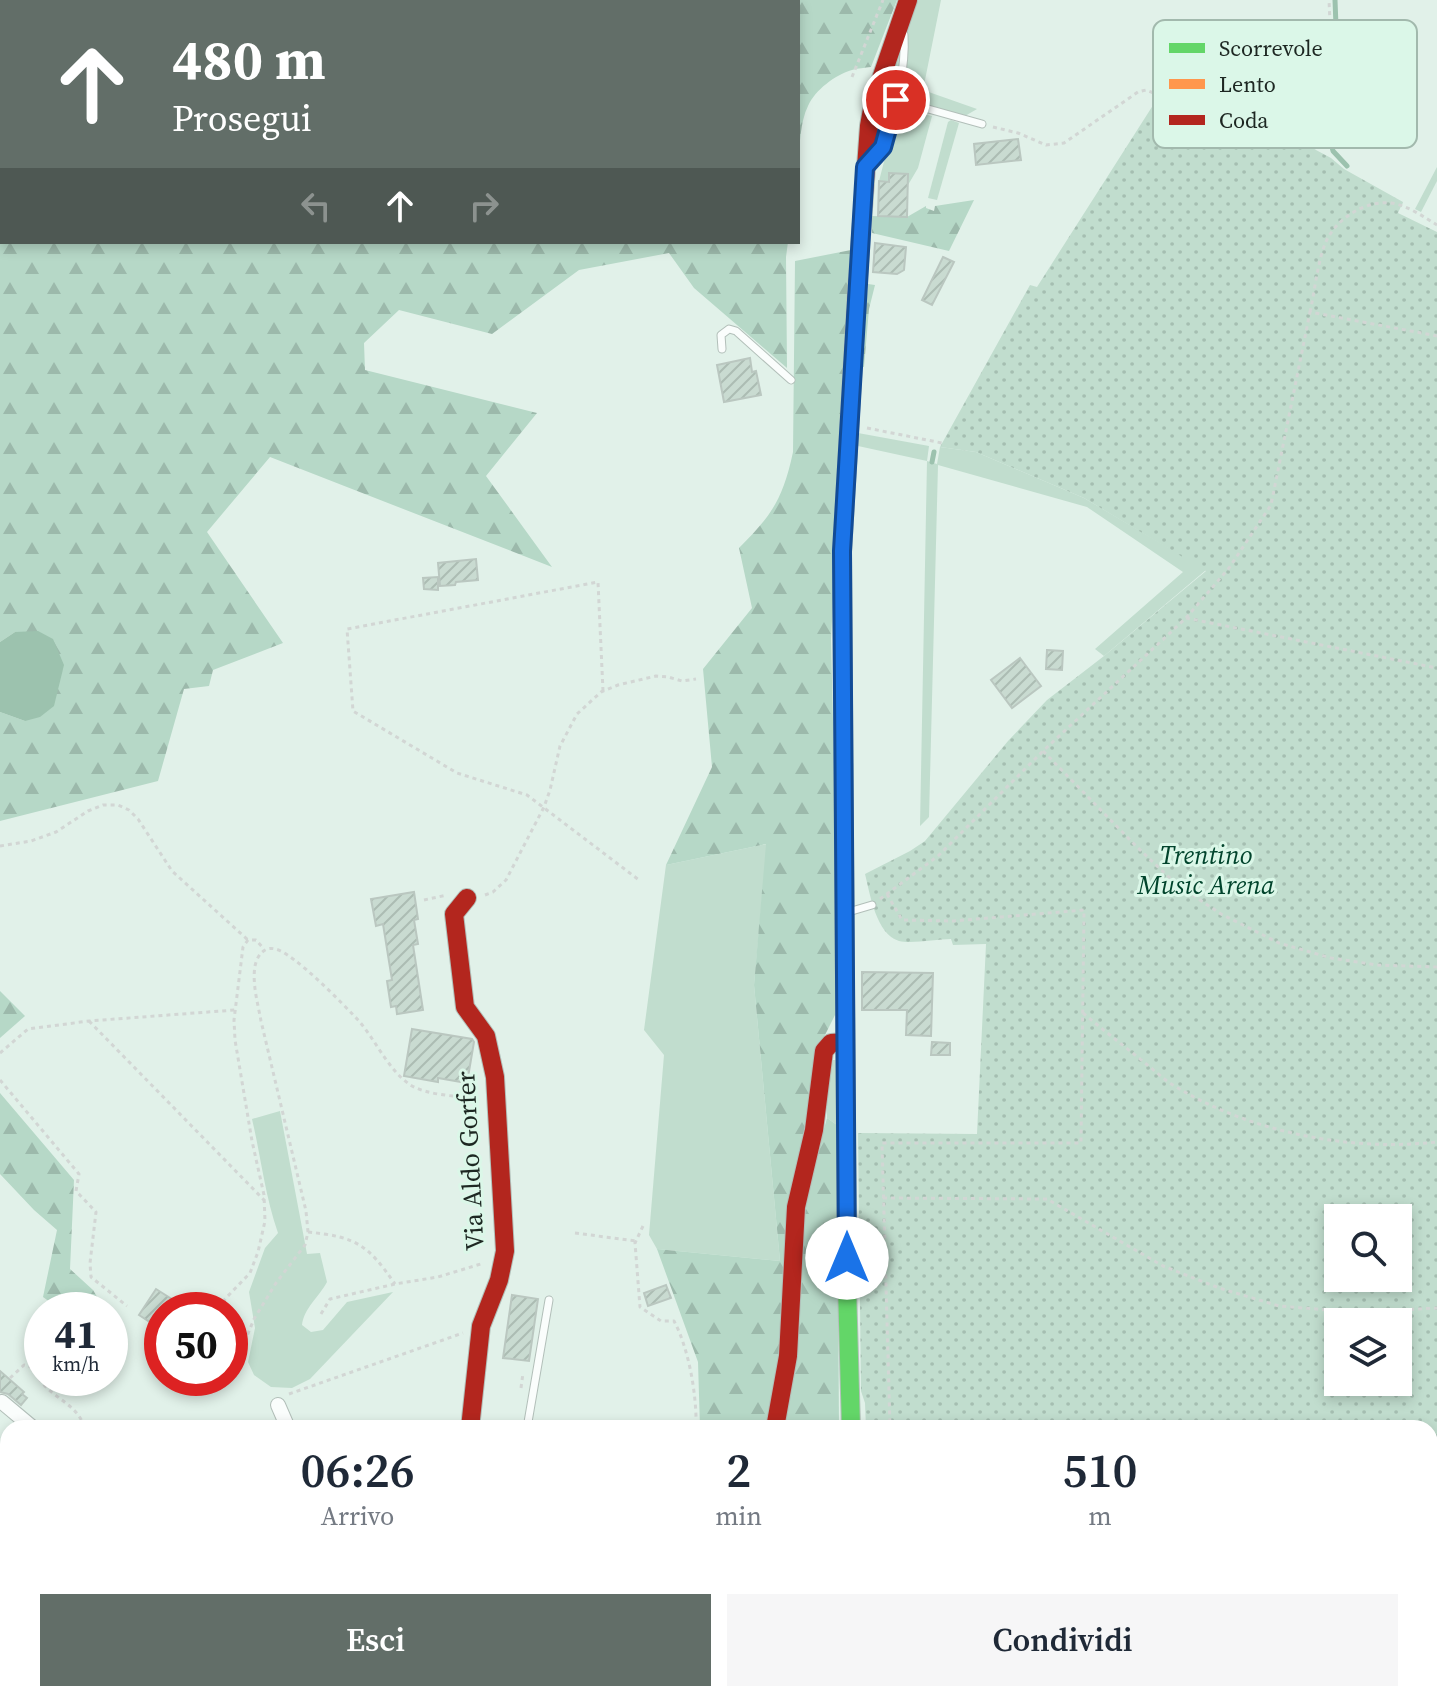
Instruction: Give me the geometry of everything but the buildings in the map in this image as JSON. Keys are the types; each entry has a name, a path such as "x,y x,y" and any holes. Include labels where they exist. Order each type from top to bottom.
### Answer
{"main road":[{"path":"851,1420 843,914 842,551 865,167 874,99 905,9"},
{"name":"Via Aldo Gorfer","path":"467,898 454,914 465,1007 486,1036 495,1077 505,1251 499,1280 481,1326 471,1420"},
{"path":"776,1420 788,1356 796,1207 814,1130 824,1051 831,1043 845,1042"}],"street":[{"path":"279,1399 286,1420"},
{"path":"2,1402 23,1420"}],"lane":[{"path":"865,167 883,147 896,100 904,50 905,9"},
{"path":"896,100 982,124"},
{"path":"722,349 721,335 729,329 736,331 791,380"},
{"path":"843,914 872,905"},
{"path":"528,1420 549,1300"}],"path":[{"path":"852,77 883,0"},
{"path":"1329,0 1330,20"},
{"path":"982,124 1018,133 1046,145 1064,143 1138,92 1153,93"},
{"path":"872,905 938,856 1043,751 1186,618 1229,568 1271,505 1325,244 1333,229 1353,212 1390,203 1437,225"},
{"path":"1310,312 1437,336"},
{"path":"849,424 942,443"},
{"path":"603,691 598,582 347,629 353,711 457,773 527,795 639,880"},
{"path":"1186,618 1437,668"},
{"path":"424,900 458,892 467,898 478,897 493,892 506,880 544,807 560,746 577,714 603,691 656,676 682,681 696,679"},
{"path":"1043,751 1176,884 1221,914 1279,943 1331,958 1377,965 1437,967"},
{"path":"0,846 31,841 56,832 88,811 103,805 118,805 138,819 172,871 248,940 256,940 265,950"},
{"path":"887,894 902,920 953,921 1084,910 1081,1143 882,1143 890,1420"},
{"path":"232,1292 250,1273 265,1221 264,1200 235,1040 235,1010 243,947 248,940"},
{"path":"248,1334 276,1283 305,1245 308,1232 303,1196 256,990 256,963 265,950 274,948 282,951 300,965 358,1021 400,1076 411,1085 424,1091 497,1101"},
{"path":"0,1053 28,1029 235,1010"},
{"path":"1083,1013 1172,1085 1219,1110 1279,1130 1346,1144 1437,1142"},
{"path":"89,1021 264,1200"},
{"path":"0,1080 79,1174 76,1191 96,1212 91,1277 110,1292"},
{"path":"883,1198 1047,1199 1163,1266 1219,1288 1279,1306 1381,1311 1437,1308"},
{"path":"643,1226 636,1241 640,1307 661,1321 674,1321 682,1337 692,1384 695,1420"},
{"path":"308,1232 343,1237 364,1247 375,1255 395,1284"},
{"path":"575,1233 636,1241"},
{"path":"321,1314 330,1299 460,1272 492,1260"},
{"path":"279,1399 481,1326"},
{"path":"10,1378 24,1365 31,1367 44,1385 80,1415 82,1420"}],"green space":[{"path":"800,0 897,0 871,67 854,69 826,84 805,112 800,144"},
{"path":"916,0 941,0 923,90 977,109 965,116 910,100 903,88 908,22"},
{"path":"902,49 894,88 877,143 887,81"},
{"name":"Trentino Music Arena","path":"1153,105 1153,148 1312,148 1403,202 1398,213 1437,232 1437,1420 866,1420 861,1391 858,1133 977,1134 986,944 953,945 951,939 904,942 891,937 879,922 865,874 925,841 1008,741 1047,700 1206,571 1084,498 976,452 940,447 1030,285 1037,287"},
{"path":"903,109 932,116 918,168 908,185 908,174 890,173 889,182 879,181 897,112"},
{"path":"948,122 959,123 937,200 928,198"},
{"path":"1437,167 1437,181 1421,212 1415,209"},
{"path":"974,200 949,251 872,233 872,216 907,217 926,206 934,211 935,206"},
{"path":"0,244 788,244 787,368 694,288 669,253 579,270 492,334 399,310 364,343 365,370 537,413 486,476 552,567 270,457 207,532 283,643 213,670 209,686 184,689 158,781 0,821 0,712 25,721 15,632 0,642"},
{"path":"851,250 831,639 837,889 835,1015 817,1051 784,1359 772,1420 700,1420 698,1362 657,1249 780,1261 754,985 766,844 666,865 712,767 703,669 752,608 739,548 775,505 793,452 795,261"},
{"path":"868,284 875,285 869,309 864,367 860,367"},
{"path":"858,433 929,446 927,461 858,446"},
{"path":"940,447 976,452 1084,498 1206,570 1104,656 1095,649 1183,572 1087,507 938,465 929,817 920,826 927,461 937,464"},
{"path":"767,844 754,985 780,1261 657,1249 649,1235 664,1055 644,1030 666,865"},
{"path":"0,991 25,1016 0,1038"},
{"path":"833,1060 836,1060 837,1125 827,1118 826,1091"},
{"path":"0,1093 74,1180 70,1269 94,1292 44,1292 57,1230 0,1174"},
{"path":"280,1111 307,1254 320,1253 327,1282 309,1308 302,1325 311,1332 323,1330 347,1302 393,1292 310,1379 292,1388 271,1387 254,1375 248,1362 255,1328 249,1292 265,1248 278,1233 252,1119"},
{"path":"827,1118 837,1125 839,1420 786,1420 803,1204"}],"shaded area":[{"path":"38,631 53,639 64,665 54,706 40,717 25,721 0,712 0,642 15,632"}],"waterway":[{"path":"1335,0 1336,20"},
{"path":"1332,148 1347,166"},
{"path":"932,462 934,452"}],"traffic: fast":[{"path":"845,995 851,1420"}],"traffic: slow":[{"path":"842,553 845,995"}],"traffic: jam":[{"path":"842,553 869,126 874,99 908,0"},
{"path":"467,898 454,914 465,1007 486,1036 495,1077 505,1251 499,1280 481,1326 471,1420"},
{"path":"776,1420 788,1356 796,1207 814,1130 824,1051 831,1043 845,1042"}],"route":[{"path":"847,1258 842,551 865,167 883,147 896,100"}]}
